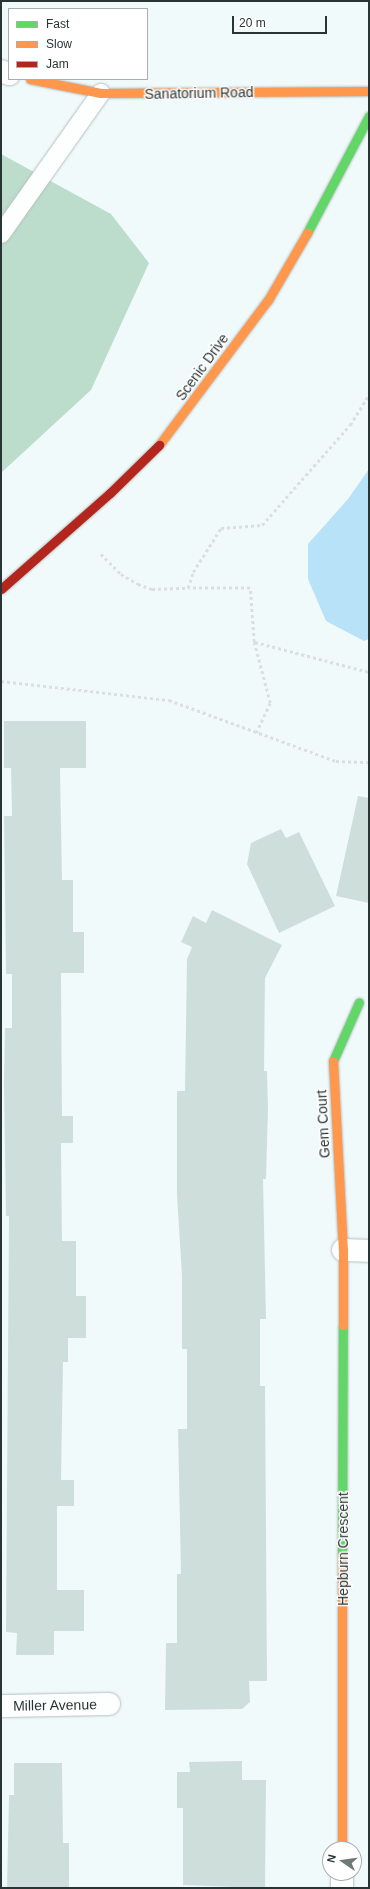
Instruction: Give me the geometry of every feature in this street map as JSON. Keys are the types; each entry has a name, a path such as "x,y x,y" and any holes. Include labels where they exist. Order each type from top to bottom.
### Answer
{"street":[{"name":"Sanatorium Road","path":"35,80 101,93 369,91"},
{"name":"Scenic Drive","path":"1,589 110,493 169,435 268,300 304,240 369,116"},
{"name":"Gem Court","path":"344,1250 334,1060 359,1002"},
{"path":"344,1250 369,1250"},
{"name":"Hepburn Crescent","path":"342,1841 344,1250"},
{"name":"Miller Avenue","path":"1,1706 108,1704"}],"lane":[{"path":"1,234 101,93"}],"path":[{"path":"188,588 192,572 221,528 262,525 350,425 369,394"},
{"path":"101,554 138,584 152,589 250,588 254,642 270,703 256,733"},
{"path":"254,642 369,672"},
{"path":"1,681 169,700 336,761 369,762"}],"green space":[{"path":"1,154 111,214 149,263 91,390 1,473"}],"water":[{"path":"369,469 369,639 364,641 326,621 308,579 308,544 348,499"}],"building":[{"path":"4,721 86,721 86,768 60,768 62,880 73,880 73,932 84,932 84,973 61,973 62,1116 73,1116 73,1143 61,1143 62,1241 76,1241 76,1296 86,1296 86,1338 68,1338 68,1362 63,1362 61,1480 74,1480 74,1506 57,1506 57,1590 84,1590 84,1631 54,1631 54,1655 16,1655 17,1633 6,1632 9,1216 6,1216 4,1084 5,1028 12,1028 12,974 6,974 4,816 12,816 11,768 4,768"},
{"path":"358,796 369,798 369,903 336,896"},
{"path":"281,829 286,838 299,832 335,906 279,933 247,864 251,843"},
{"path":"212,910 282,945 265,978 264,1071 267,1071 268,1109 266,1179 263,1179 266,1319 260,1319 260,1386 265,1386 267,1681 249,1681 250,1702 242,1709 165,1710 166,1643 177,1643 177,1574 181,1574 178,1429 187,1429 187,1349 182,1349 182,1276 177,1195 177,1091 185,1091 187,959 192,947 181,942 193,916 206,923"},
{"path":"242,1761 242,1780 266,1780 265,1888 183,1885 183,1808 177,1808 177,1772 190,1772 189,1762"},
{"path":"14,1763 62,1763 63,1843 69,1843 69,1888 7,1888 9,1795 14,1795"}],"traffic: fast":[{"path":"307,233 369,116"},
{"path":"333,1061 359,1002"},
{"path":"342,1556 343,1325"}],"traffic: slow":[{"path":"35,80 101,93 369,91"},
{"path":"159,445 268,300 307,233"},
{"path":"333,1061 343,1250 343,1325"},
{"path":"342,1556 342,1841"}],"traffic: jam":[{"path":"1,589 110,493 159,445"}]}
